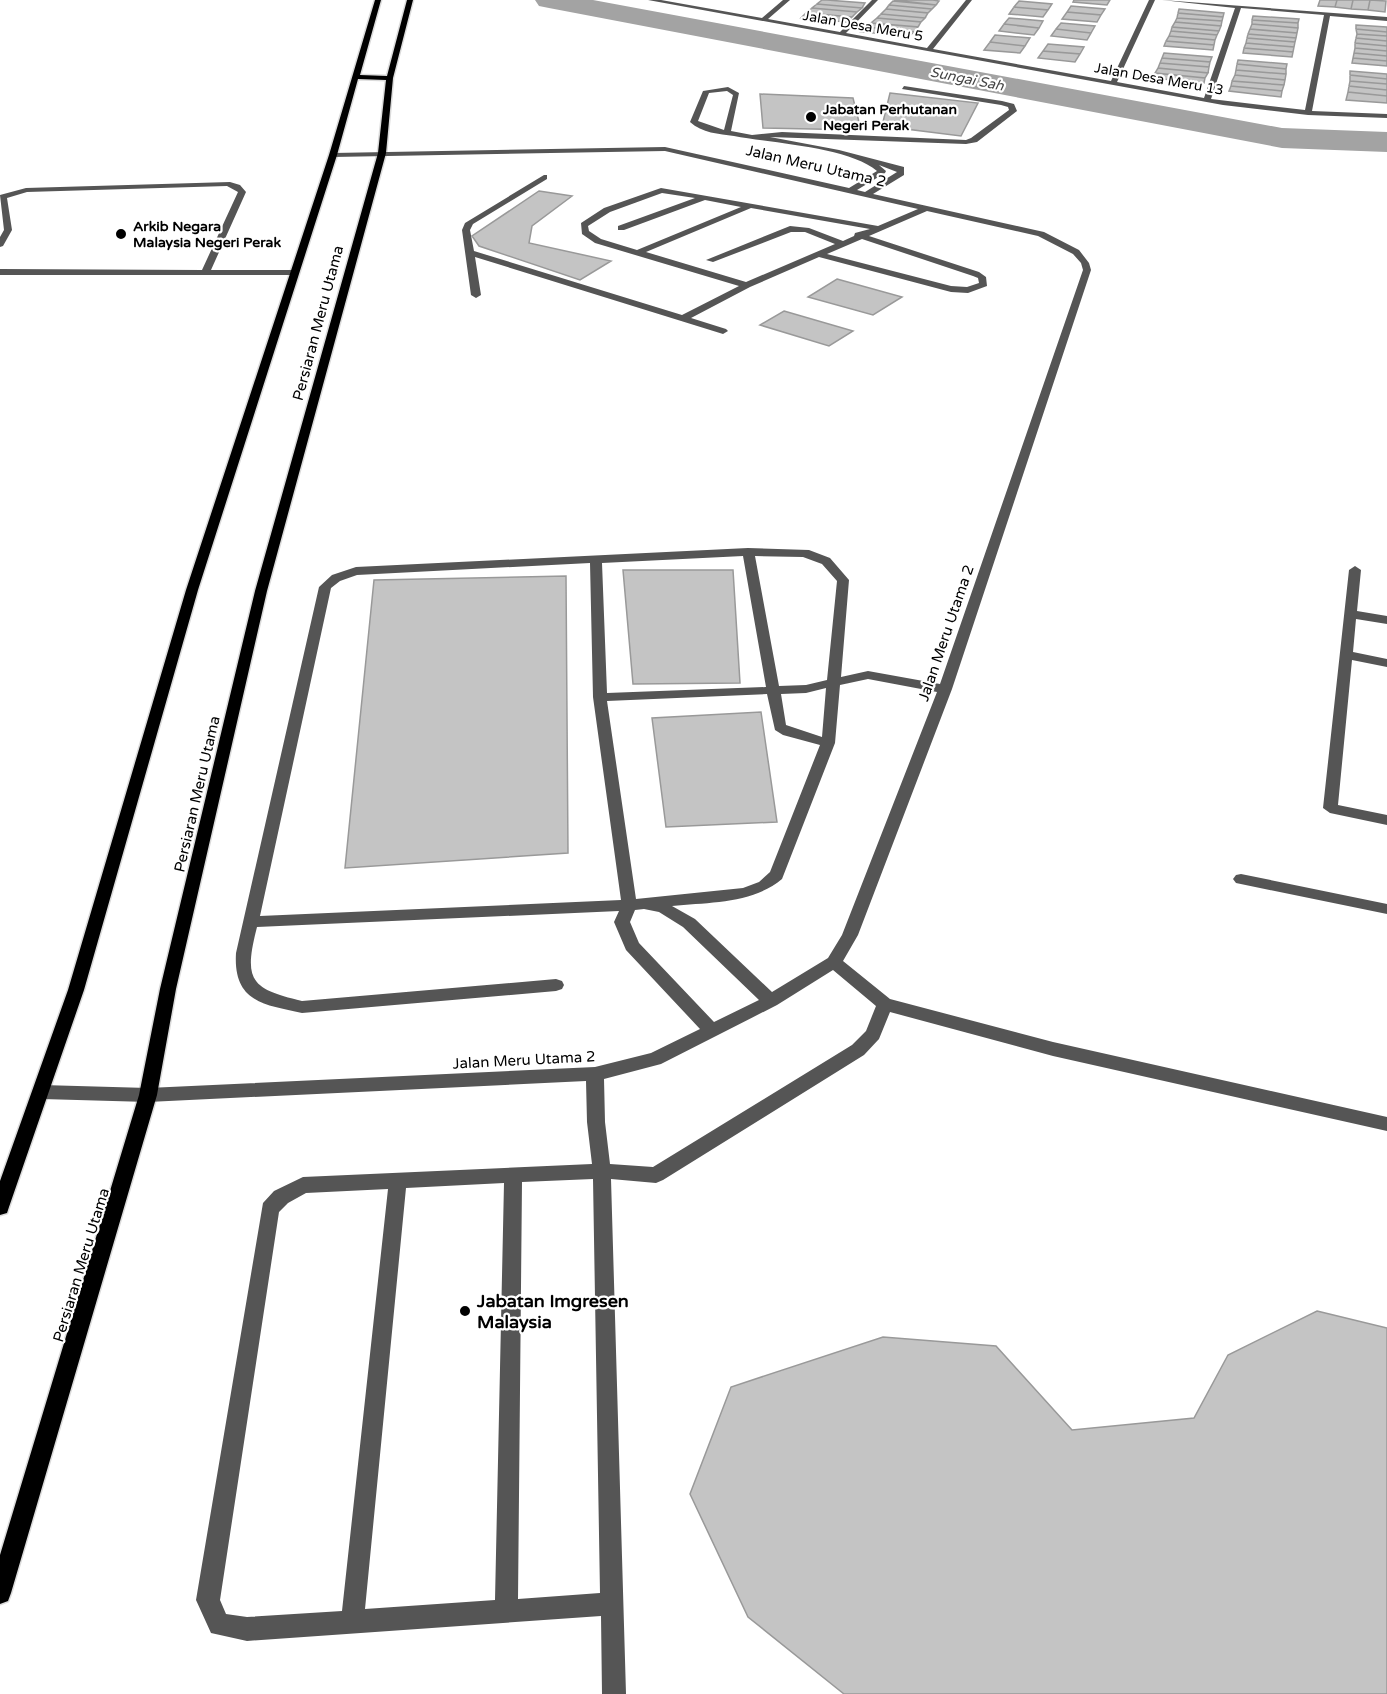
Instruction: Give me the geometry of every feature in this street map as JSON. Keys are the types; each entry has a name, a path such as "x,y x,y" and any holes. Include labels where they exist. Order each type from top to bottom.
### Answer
{"main road":[{"path":"0,1207 76,990 192,590 333,155 378,0"},
{"name":"Persiaran Meru Utama","path":"0,1593 148,1095 168,989 261,591 382,153 390,78 410,0"},
{"path":"355,77 390,78"}],"street":[{"name":"Jalan Desa Meru 5","path":"651,0 929,50"},
{"path":"690,7 699,0"},
{"path":"764,20 787,0"},
{"path":"842,34 875,0"},
{"path":"929,50 969,0"},
{"path":"1113,83 1152,0"},
{"path":"1165,0 1387,19"},
{"path":"1207,100 1239,6"},
{"path":"1308,113 1328,14"},
{"name":"Jalan Desa Meru 13","path":"929,50 1207,100 1308,113 1387,116"},
{"path":"727,133 737,94 728,89 707,88 694,122 699,126 727,133 866,159 901,169 901,173 867,194"},
{"path":"750,137 782,134 966,142 974,140 1013,111 1011,106 1002,103 904,88"},
{"name":"Jalan Meru Utama 2","path":"42,1092 148,1095 595,1074 655,1059 771,1001 834,962 850,935 945,689 1087,270 1082,260 1054,239 851,190 665,149 333,155"},
{"path":"851,190 882,171 879,166 866,159"},
{"path":"476,295 466,230 469,223 544,177"},
{"path":"0,244 8,230 3,197 8,193 26,190 227,184 237,187 242,192 205,273"},
{"path":"747,285 598,241 585,232 585,221 658,190 876,228"},
{"path":"621,228 704,197"},
{"path":"635,252 750,206"},
{"path":"684,318 747,285 858,235 927,208"},
{"path":"607,210 635,252"},
{"path":"710,260 790,229 806,230 840,243"},
{"path":"817,254 951,290 977,293 984,284 982,277 976,274 858,235"},
{"path":"470,253 723,331"},
{"path":"0,272 295,273"},
{"path":"748,552 783,730 828,743"},
{"path":"251,922 629,905 744,893 764,886 777,875 828,743 843,580 826,561 805,553 748,552 596,559 356,572 336,578 325,587 242,956 246,980 263,998 302,1007 556,986"},
{"path":"596,559 600,697 629,905 622,922 632,946 712,1030"},
{"path":"1355,570 1330,808 1387,820"},
{"path":"1350,614 1387,620"},
{"path":"1346,655 1387,663"},
{"path":"600,697 806,689 868,675 945,689"},
{"path":"1241,879 1387,909"},
{"path":"629,905 662,907 689,923 771,1001"},
{"path":"834,962 885,1004 1053,1049 1387,1124"},
{"path":"610,1604 506,1613 247,1629 219,1625 208,1600 270,1209 281,1197 303,1185 602,1171 656,1175 858,1050 873,1034 885,1004"},
{"path":"595,1074 596,1122 602,1171 610,1604 614,1694"},
{"path":"506,1613 513,1175"},
{"path":"352,1623 398,1179"}],"building":[{"path":"822,0 865,3 862,8 817,4"},
{"path":"894,0 933,0 939,1 936,5"},
{"path":"1074,0 1110,0 1107,5 1073,2"},
{"path":"1320,0 1337,0 1335,7 1318,6"},
{"path":"1337,0 1353,0 1351,9 1335,7"},
{"path":"1353,0 1370,0 1368,10 1351,9"},
{"path":"1370,0 1386,1 1385,12 1368,10"},
{"path":"893,1 936,5 932,9 889,5"},
{"path":"1019,1 1052,4 1048,10 1014,7"},
{"path":"817,4 862,8 857,12 812,8"},
{"path":"889,5 932,9 928,13 886,9"},
{"path":"1071,6 1105,9 1101,15 1067,12"},
{"path":"1014,7 1048,10 1043,17 1009,14"},
{"path":"812,8 857,12 852,17 806,13"},
{"path":"886,9 928,13 925,18 881,14"},
{"path":"1179,9 1224,13 1223,17 1178,13"},
{"path":"1067,12 1101,15 1097,22 1062,19"},
{"path":"806,13 852,17 846,22 801,18"},
{"path":"1178,13 1223,17 1222,21 1177,18"},
{"path":"881,14 925,18 921,22 877,18"},
{"path":"1253,16 1299,19 1298,23 1252,20"},
{"path":"877,18 921,22 918,27 871,23"},
{"path":"1009,18 1043,21 1039,28 1004,24"},
{"path":"1177,18 1222,21 1221,26 1175,22"},
{"path":"1252,20 1298,23 1298,28 1252,24"},
{"path":"1175,22 1221,26 1219,31 1172,27"},
{"path":"871,23 918,27 914,32 866,27"},
{"path":"1061,23 1095,26 1091,33 1056,29"},
{"path":"1004,24 1039,28 1034,35 999,31"},
{"path":"1252,24 1298,28 1297,33 1250,29"},
{"path":"1356,25 1387,27 1387,32 1356,29"},
{"path":"866,27 914,32 909,36 861,32"},
{"path":"1172,27 1219,31 1217,35 1171,31"},
{"path":"1056,29 1091,33 1087,40 1051,36"},
{"path":"1250,29 1297,33 1296,38 1248,34"},
{"path":"1356,29 1387,32 1387,36 1357,34"},
{"path":"1171,31 1217,35 1215,40 1169,36"},
{"path":"1248,34 1296,38 1295,42 1247,38"},
{"path":"1357,34 1387,36 1387,41 1356,38"},
{"path":"995,35 1030,38 1025,46 990,42"},
{"path":"1169,36 1215,40 1214,45 1166,41"},
{"path":"1247,38 1295,42 1294,47 1246,43"},
{"path":"1356,38 1387,41 1387,46 1355,43"},
{"path":"1166,41 1214,45 1213,50 1164,46"},
{"path":"990,42 1025,46 1020,53 984,50"},
{"path":"1246,43 1294,47 1293,52 1244,48"},
{"path":"1355,43 1387,46 1387,51 1355,48"},
{"path":"1048,44 1084,47 1080,54 1043,51"},
{"path":"1244,48 1293,52 1292,57 1243,53"},
{"path":"1355,48 1387,51 1387,56 1354,53"},
{"path":"1043,51 1080,54 1075,62 1038,58"},
{"path":"1164,53 1212,57 1210,62 1162,58"},
{"path":"1354,53 1387,56 1387,61 1353,58"},
{"path":"1162,58 1210,62 1209,67 1160,63"},
{"path":"1353,58 1387,61 1387,66 1352,63"},
{"path":"1238,60 1287,64 1286,69 1237,64"},
{"path":"1160,63 1209,67 1208,73 1158,68"},
{"path":"1237,64 1286,69 1286,74 1236,70"},
{"path":"1158,68 1208,73 1205,78 1155,73"},
{"path":"1236,70 1286,74 1285,80 1235,75"},
{"path":"1350,71 1387,74 1387,79 1350,75"},
{"path":"1155,73 1205,78 1204,83 1153,78"},
{"path":"1235,75 1285,80 1284,85 1232,81"},
{"path":"1350,75 1387,79 1387,84 1350,81"},
{"path":"1232,81 1284,85 1282,91 1231,86"},
{"path":"1350,81 1387,84 1387,90 1349,86"},
{"path":"1231,86 1282,91 1281,97 1229,91"},
{"path":"1349,86 1387,90 1387,96 1348,92"},
{"path":"1348,92 1387,96 1387,103 1346,100"},
{"path":"890,93 978,103 961,136 882,126"},
{"path":"760,94 853,98 861,130 763,128"},
{"path":"539,191 572,196 532,226 529,243 611,261 580,280 479,246 472,236"},
{"path":"837,279 902,297 873,315 808,297"},
{"path":"784,311 853,331 829,346 760,325"},
{"path":"623,570 733,570 740,683 633,684"},
{"path":"566,576 568,853 345,868 374,580"},
{"path":"761,712 777,822 666,827 652,718"},
{"path":"1317,1311 1387,1328 1387,1694 844,1694 748,1617 690,1494 731,1387 883,1337 996,1346 1072,1430 1194,1418 1228,1355"}],"waterway":[{"name":"Sungai Sah","path":"549,0 1282,138 1387,142"}],"place":[{"name":"Jabatan Perhutanan Negeri Perak","path":"811,117"},
{"name":"Arkib Negara Malaysia Negeri Perak","path":"121,234"},
{"name":"Jabatan Imgresen Malaysia","path":"465,1311"}]}
